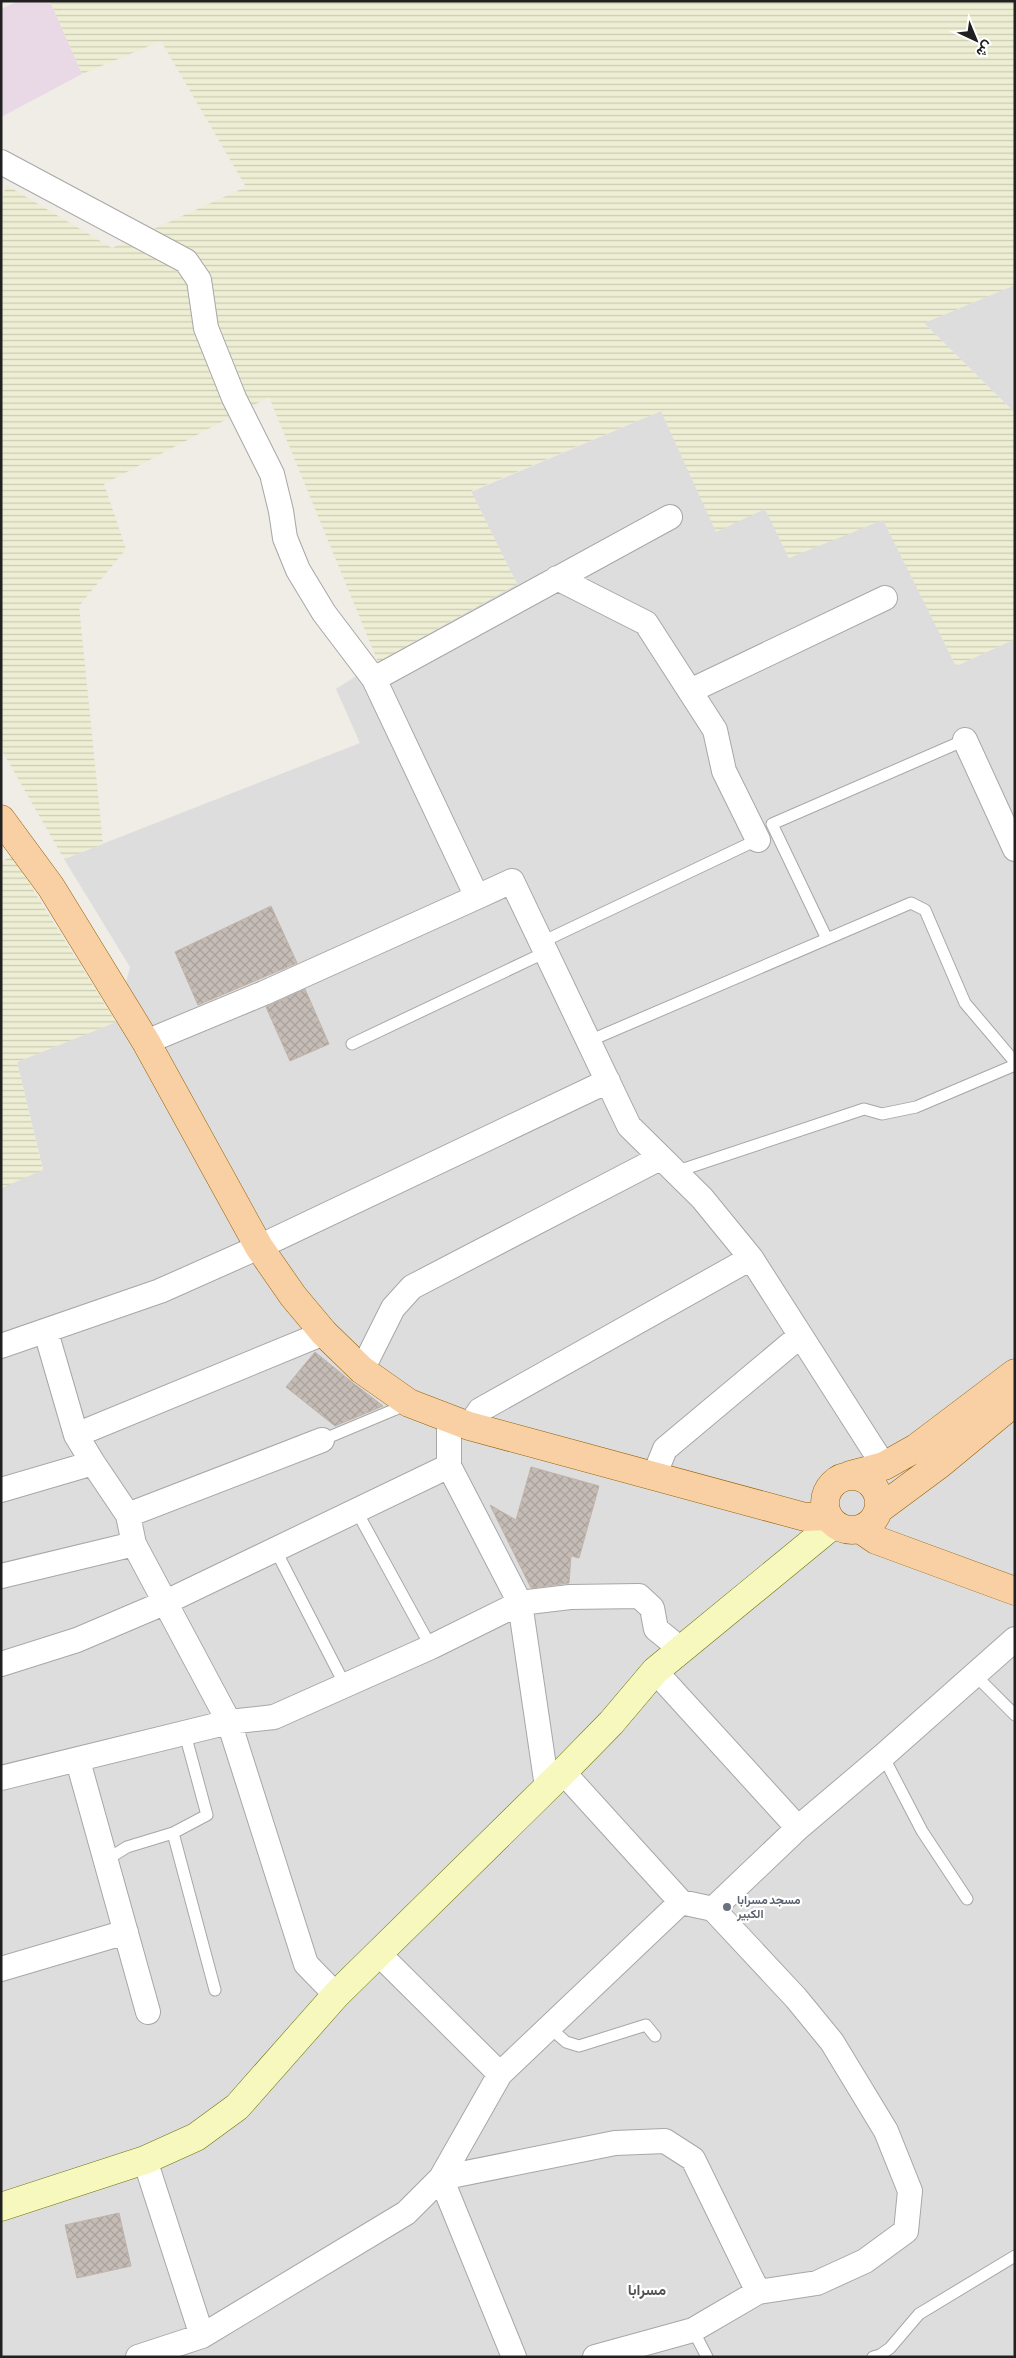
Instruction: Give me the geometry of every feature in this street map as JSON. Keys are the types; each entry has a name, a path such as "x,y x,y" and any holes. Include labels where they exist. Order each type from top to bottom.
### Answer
{"main road":[{"path":"1,819 51,887 146,1042 259,1247 293,1296 324,1333 362,1370 409,1403 459,1422 805,1517 831,1520 851,1530 869,1519 940,1464 1015,1402"},
{"path":"831,1520 824,1508 828,1489 833,1482 850,1475 884,1466 916,1448 1015,1373"},
{"path":"850,1475 860,1476 874,1486 879,1501 869,1519 876,1540 1015,1591"}],"street":[{"path":"1,162 186,261 199,280 206,328 234,398 272,474 281,511 284,538 298,570 324,613 374,679 477,897"},
{"path":"374,679 670,517"},
{"path":"557,578 646,622 714,730 724,771 767,836"},
{"path":"690,691 885,598"},
{"path":"964,740 1015,849"},
{"path":"146,1042 264,993 512,881 629,1126 702,1198 750,1258 884,1466"},
{"path":"1,1346 160,1291 259,1247 608,1081"},
{"path":"362,1370 393,1308 412,1288 668,1165"},
{"path":"595,2357 693,2330 758,2292 817,2282 866,2261 906,2231 910,2191 886,2132 832,2042 796,1998 713,1909 681,1902 555,1780 520,1603 449,1466 459,1422 750,1258"},
{"path":"46,1332 76,1434 128,1515 134,1544 229,1722 306,1964 336,1995"},
{"path":"76,1434 324,1333"},
{"path":"654,1476 665,1449 800,1336"},
{"path":"128,1515 322,1440"},
{"path":"1,1490 93,1463"},
{"path":"1,1664 77,1640 164,1603 449,1466"},
{"path":"1,2207 145,2160 196,2137 237,2107 336,1995 555,1780 611,1723 655,1671 682,1650 831,1520"},
{"path":"1,1576 134,1544"},
{"path":"1,1778 78,1761 229,1722 274,1717 431,1647 520,1603 570,1597 639,1596 652,1608 656,1629 682,1650"},
{"path":"713,1909 798,1828 884,1756 1015,1639"},
{"path":"655,1671 798,1828"},
{"path":"78,1761 148,2012"},
{"path":"138,2357 175,2351 406,2213 441,2178 500,2074 681,1902"},
{"path":"1,1969 126,1932"},
{"path":"379,1954 500,2074"},
{"path":"441,2178 615,2144 665,2141 694,2159 758,2292"},
{"path":"145,2160 202,2336"},
{"path":"441,2178 514,2357"}],"lane":[{"path":"352,1044 767,836 772,824 964,740"},
{"path":"767,836 827,939"},
{"path":"589,1041 912,903 925,910 965,1003 1015,1063 916,1107 882,1114 864,1109 668,1165"},
{"path":"322,1440 409,1403"},
{"path":"356,1510 431,1647"},
{"path":"275,1549 345,1685"},
{"path":"974,1674 1015,1714"},
{"path":"106,1860 127,1847 173,1833 207,1815 185,1734"},
{"path":"884,1756 922,1831 967,1899"},
{"path":"173,1833 216,1990"},
{"path":"549,2027 566,2042 579,2046 646,2025 655,2036"},
{"path":"873,2357 880,2355 890,2348 919,2314 1015,2256"},
{"path":"693,2330 707,2357"}],"shaded area":[{"path":"18,1 50,1 82,74 1,117 1,9"},
{"path":"1015,285 1015,413 924,323"},
{"path":"661,411 716,531 765,508 789,558 883,519 956,666 1015,639 1015,2357 1,2357 1,1188 43,1169 17,1062 116,1022 130,967 64,859 360,743 336,689 378,662 517,584 471,492"}],"green space":[{"path":"50,1 1015,1 1015,285 924,323 1015,413 1015,639 956,666 883,520 789,558 765,509 716,532 661,411 471,491 517,584 378,662 269,397 104,484 126,549 79,606 103,844 64,859 1,749 1,204 6,185 112,248 246,187 161,41 82,74"},
{"path":"12,856 116,1022 17,1062 43,1170 1,1188 1,862"}],"building":[{"path":"271,906 297,963 198,1005 175,952"},
{"path":"305,989 329,1044 290,1061 266,1007"},
{"path":"315,1352 383,1406 335,1426 286,1387"},
{"path":"531,1467 599,1486 579,1558 571,1556 569,1583 531,1588 490,1505 516,1520"},
{"path":"119,2213 131,2266 77,2278 65,2225"}],"place":[{"name":"مسجد مسرابا الكبير","path":"727,1907"}],"district":[{"name":"مسرابا","path":"647,2290"}]}
